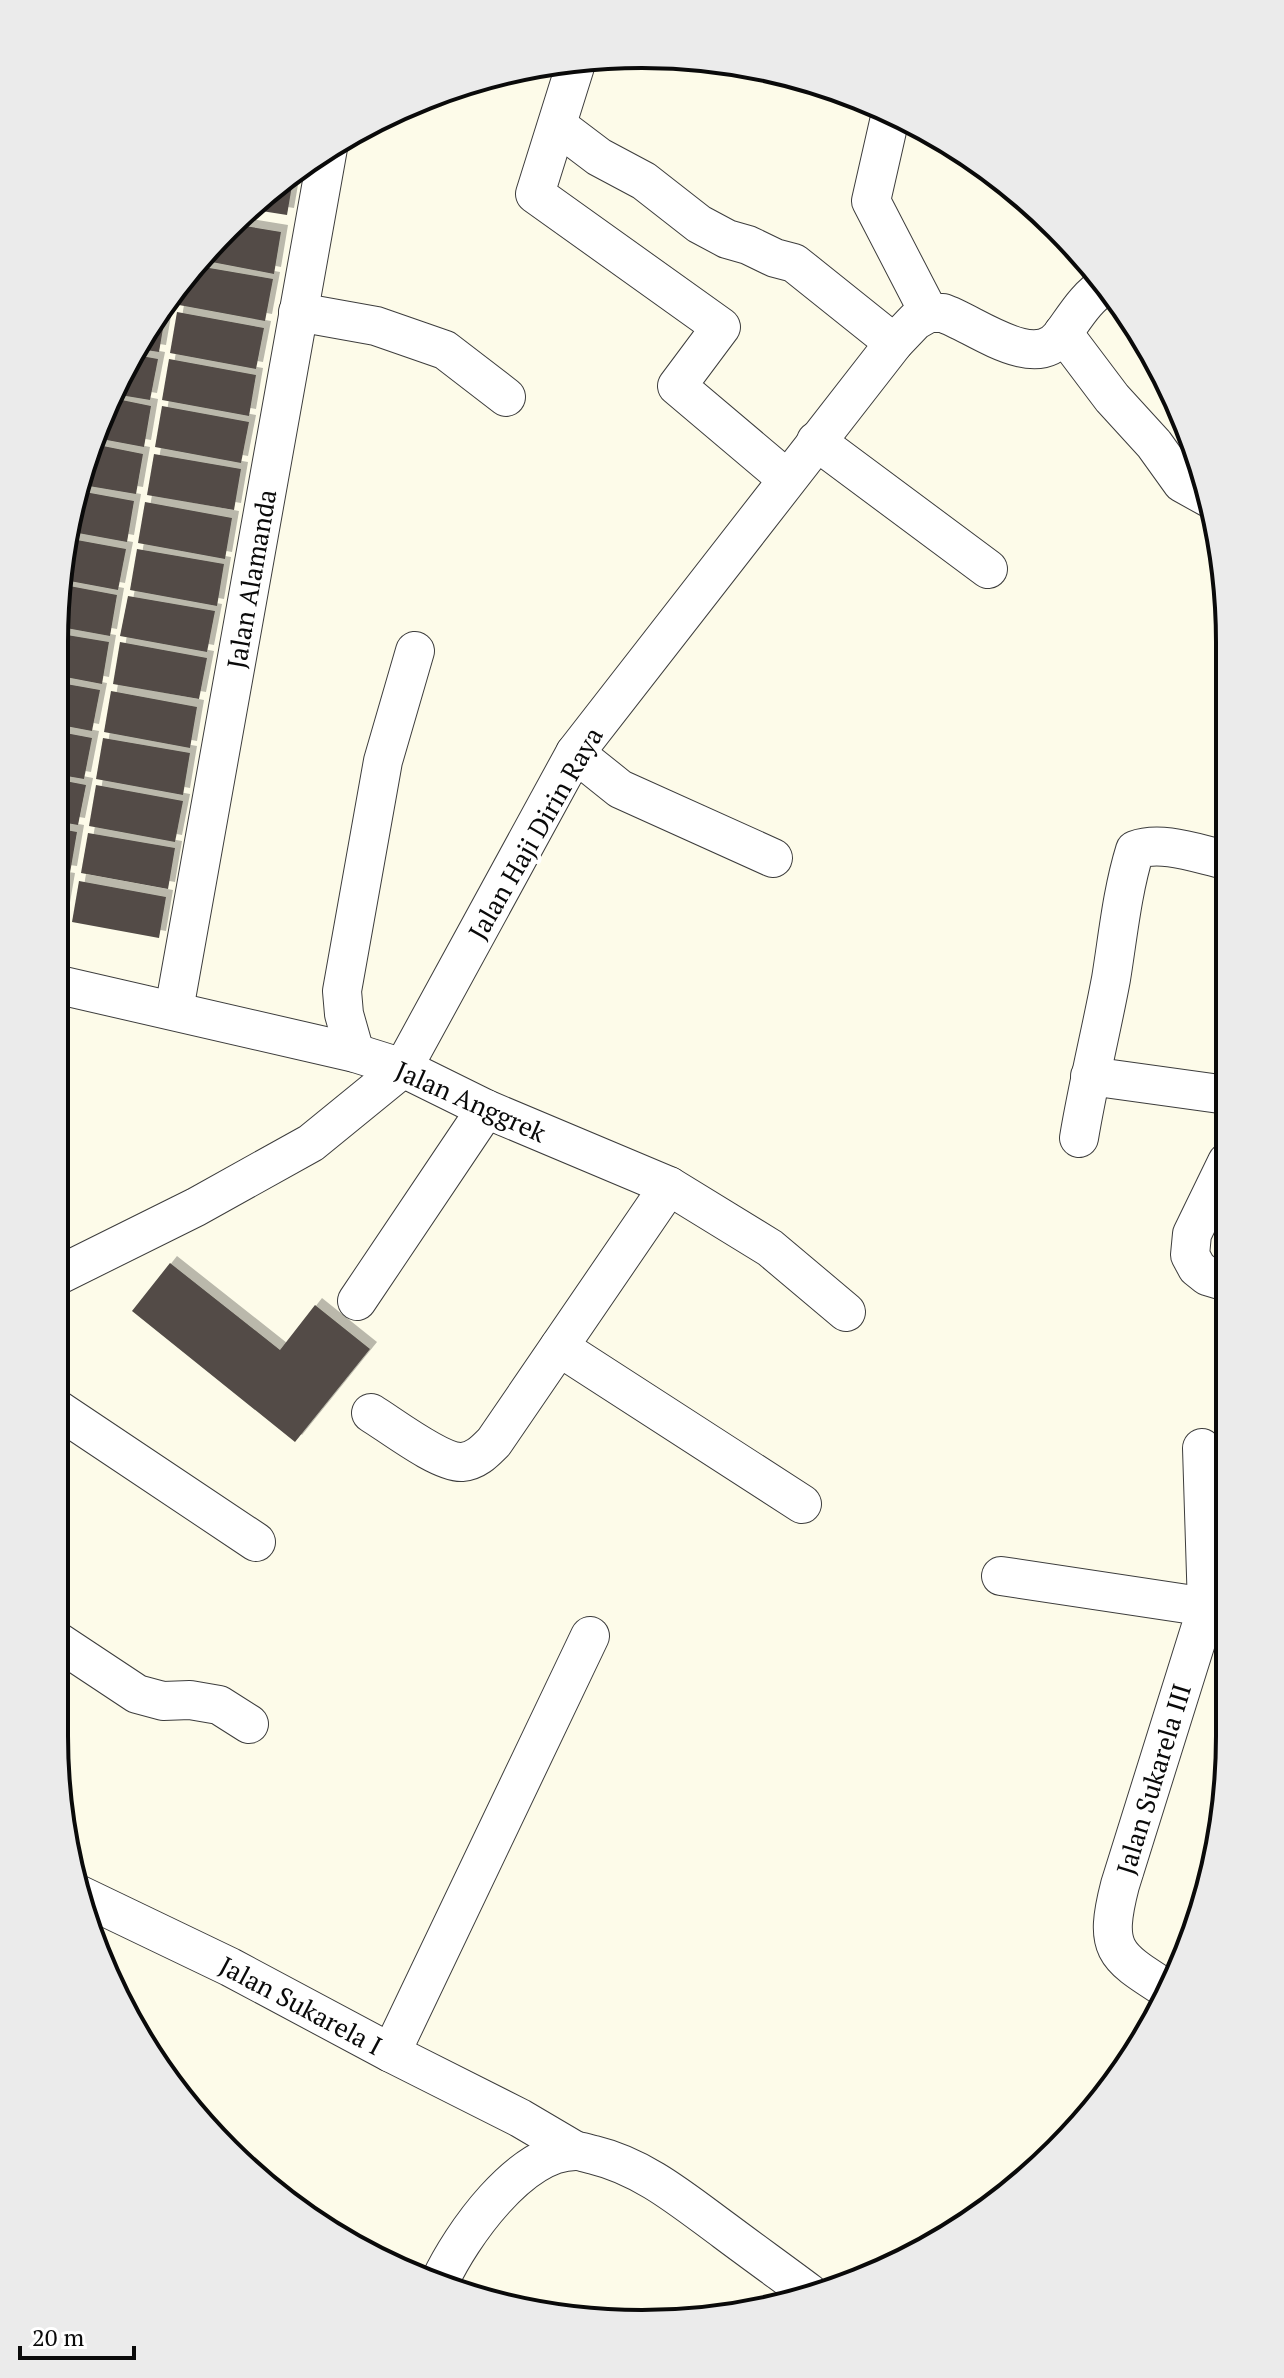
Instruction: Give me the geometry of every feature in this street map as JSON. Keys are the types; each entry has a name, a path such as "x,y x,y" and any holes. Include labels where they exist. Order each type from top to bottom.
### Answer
{"street":[{"path":"573,72 535,194 721,327 677,386 787,479"},
{"path":"889,124 871,201 929,313 943,313 957,318 1019,349 1046,349 1055,343 1096,291"},
{"path":"558,126 599,157 644,181 699,224 727,239 794,263 894,343"},
{"name":"Jalan Alamanda","path":"174,1010 325,164"},
{"path":"298,312 376,326 445,350 506,397"},
{"name":"Jalan Haji Dirin Raya","path":"68,1271 196,1207 311,1143 403,1068 575,753 894,343 915,321 929,313"},
{"path":"1063,333 1182,483 1195,490"},
{"path":"816,441 988,569"},
{"path":"355,1053 344,1014 342,991 383,761 415,651"},
{"path":"575,753 620,789 773,858"},
{"path":"1079,1138 1128,873 1135,850 1147,846 1162,847 1216,858"},
{"name":"Jalan Anggrek","path":"68,987 355,1053 403,1068 486,1109 669,1186 770,1248 846,1312"},
{"path":"1090,1076 1216,1093"},
{"path":"357,1301 486,1109"},
{"path":"1216,1185 1192,1234 1190,1255 1197,1268 1216,1279"},
{"path":"371,1413 445,1460 473,1460 494,1442 669,1186"},
{"path":"559,1347 802,1504"},
{"path":"68,1416 256,1542"},
{"name":"Jalan Sukarela III","path":"1159,1985 1127,1964 1117,1949 1112,1930 1120,1885 1207,1607 1202,1448"},
{"path":"1001,1576 1207,1607"},
{"path":"391,2053 590,1636"},
{"path":"68,1648 137,1694 163,1701 190,1700 219,1705 249,1724"},
{"name":"Jalan Sukarela I","path":"92,1901 230,1967 520,2118 576,2151 606,2158 661,2184 801,2287"},
{"path":"443,2274 505,2187 548,2157 576,2151"}],"building":[{"path":"292,188 287,215 263,211"},
{"path":"246,226 281,232 274,274 212,262"},
{"path":"207,268 273,279 265,321 179,305"},
{"path":"177,312 264,328 256,369 170,353"},
{"path":"164,325 159,352 148,350"},
{"path":"144,357 158,359 150,400 124,396"},
{"path":"169,359 256,375 249,416 162,400"},
{"path":"122,400 151,406 144,447 105,440"},
{"path":"162,406 249,422 241,463 155,447"},
{"path":"102,446 143,454 136,494 90,486"},
{"path":"154,454 241,469 234,510 147,495"},
{"path":"88,493 134,501 127,542 78,533"},
{"path":"145,502 232,518 225,559 138,543"},
{"path":"77,540 126,549 118,590 71,581"},
{"path":"137,549 224,564 217,606 130,590"},
{"path":"71,586 117,595 110,636 68,628"},
{"path":"128,596 215,611 207,652 120,636"},
{"path":"68,635 109,642 102,684 68,677"},
{"path":"120,642 207,658 199,699 113,684"},
{"path":"68,684 100,690 92,731 68,726"},
{"path":"111,691 197,707 190,748 104,732"},
{"path":"68,733 92,738 84,779 68,776"},
{"path":"103,738 190,753 183,795 96,779"},
{"path":"68,782 86,785 78,825 68,823"},
{"path":"96,785 183,801 175,842 89,826"},
{"path":"68,830 77,832 68,873"},
{"path":"88,833 175,848 168,889 81,873"},
{"path":"79,881 166,897 159,938 72,922"},
{"path":"170,1263 280,1350 315,1305 370,1349 295,1442 132,1311"}]}
